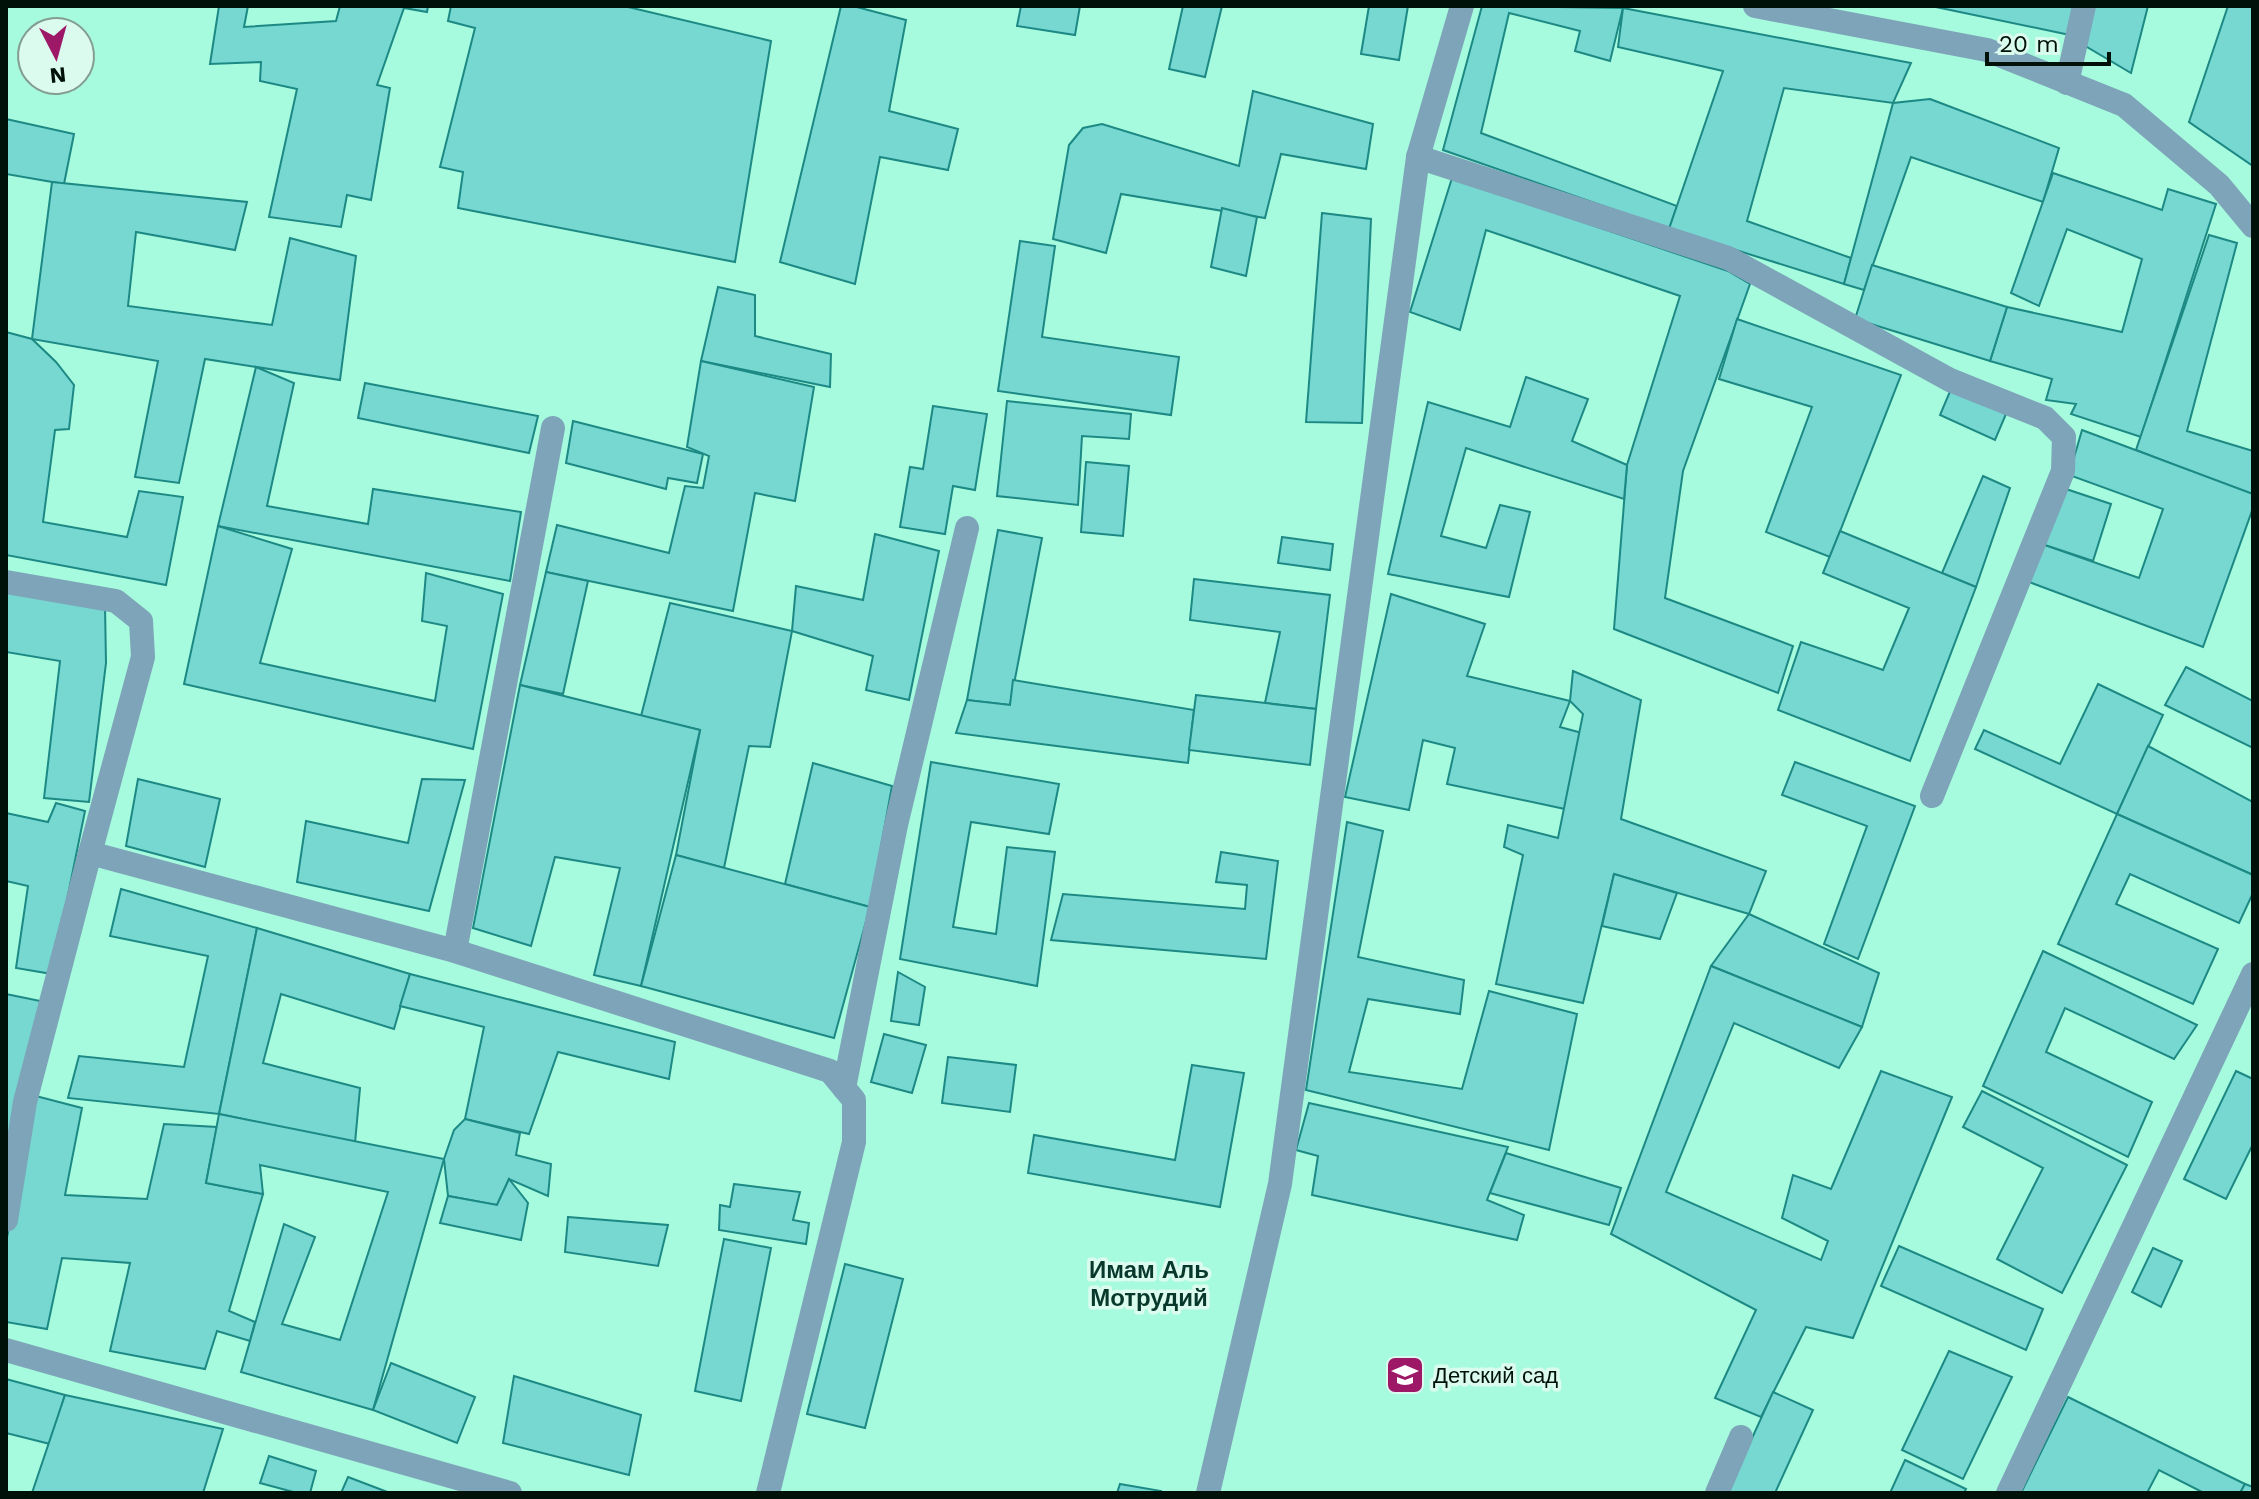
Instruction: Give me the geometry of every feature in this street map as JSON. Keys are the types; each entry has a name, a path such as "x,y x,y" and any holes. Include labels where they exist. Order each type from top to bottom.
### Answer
{"street":[{"path":"1208,1493 1280,1184 1418,157 1462,6"},
{"path":"1755,6 1987,50 2124,105 2219,185 2253,226"},
{"path":"2067,83 2084,6"},
{"path":"1418,157 1728,258 1950,380 2045,418 2064,437 2063,471 1932,796"},
{"path":"455,951 553,428"},
{"path":"844,1088 896,825 967,528"},
{"path":"6,582 116,601 141,621 143,657 25,1102 6,1220"},
{"path":"90,853 455,951 830,1071 854,1100 854,1142 768,1493"},
{"path":"2008,1493 2253,974"},
{"path":"6,1350 510,1493"},
{"path":"1717,1493 1741,1437"}],"building":[{"path":"219,6 248,6 244,27 336,21 340,6 428,6 427,12 404,8 377,85 390,88 371,200 347,195 341,227 269,217 297,89 260,81 261,62 210,64"},
{"path":"451,6 624,6 771,41 735,262 458,208 463,172 440,167 475,28 448,21"},
{"path":"841,6 853,6 906,20 889,111 958,129 948,170 880,157 855,284 780,262"},
{"path":"1021,6 1080,6 1075,35 1017,26"},
{"path":"1183,6 1222,6 1205,77 1169,69"},
{"path":"1369,6 1408,6 1399,60 1361,54"},
{"path":"1482,6 1623,8 1610,61 1575,51 1580,31 1509,13 1481,133 1677,206 1669,229 1443,150"},
{"path":"1931,6 2076,6 2070,35"},
{"path":"2090,6 2148,6 2131,73 2082,44"},
{"path":"2228,6 2253,6 2253,166 2189,122"},
{"path":"1623,8 1911,63 1893,103 1784,88 1747,221 1851,258 1844,284 1669,229 1723,71 1618,47"},
{"path":"1253,91 1373,124 1366,169 1281,154 1265,218 1121,194 1106,253 1053,239 1069,145 1083,128 1102,124 1239,166"},
{"path":"1930,99 2059,148 2043,202 1911,157 1864,290 1844,284 1893,103"},
{"path":"6,119 74,134 64,184 6,174"},
{"path":"2053,173 2162,210 2168,189 2216,204 2141,437 2071,414 2076,404 2046,400 2052,379 1990,361 2007,307 2122,332 2142,259 2067,229 2039,306 2011,293"},
{"path":"1452,178 1728,271 1750,284 1683,471 1665,598 1793,646 1778,693 1614,629 1627,465 1680,296 1486,230 1460,330 1410,312"},
{"path":"52,182 247,202 235,250 136,232 128,306 272,325 290,238 356,256 340,380 205,359 179,483 135,477 158,361 32,339"},
{"path":"1222,208 1257,217 1246,276 1211,267"},
{"path":"1322,213 1371,219 1362,423 1306,422"},
{"path":"2209,235 2237,243 2187,431 2253,451 2253,496 2136,450"},
{"path":"1020,241 1055,246 1042,337 1179,357 1171,415 998,391"},
{"path":"1872,265 2007,307 1990,361 1855,319"},
{"path":"718,287 755,295 755,336 831,354 830,387 701,361"},
{"path":"1737,319 1901,375 1830,557 1766,532 1812,407 1719,379"},
{"path":"6,332 32,339 74,385 69,429 55,430 43,522 127,537 139,491 183,497 166,585 6,555"},
{"path":"701,361 814,387 795,501 755,493 733,611 546,572 557,525 669,553 685,486 703,488 709,456 687,447"},
{"path":"256,367 294,383 267,506 368,524 373,489 521,512 510,581 218,526"},
{"path":"1526,377 1588,399 1572,441 1627,465 1624,499 1466,448 1441,536 1486,548 1500,505 1530,512 1509,597 1388,574 1428,402 1510,427"},
{"path":"365,383 538,416 529,453 358,418"},
{"path":"1951,389 2006,414 1995,440 1940,415"},
{"path":"1007,401 1131,414 1129,439 1082,436 1078,505 997,496"},
{"path":"933,406 987,414 975,490 953,486 945,534 900,527 910,467 923,469"},
{"path":"573,421 703,454 697,483 668,478 666,489 566,463"},
{"path":"2082,430 2253,494 2253,508 2203,647 2029,582 2042,544 2139,578 2163,509 2069,475"},
{"path":"1086,462 1129,466 1123,536 1081,532"},
{"path":"1983,476 2010,488 1976,587 1942,573"},
{"path":"2063,488 2111,504 2093,561 2042,544"},
{"path":"218,526 292,549 260,663 435,701 447,626 422,621 426,573 503,594 473,749 184,684"},
{"path":"998,530 1042,538 1010,705 967,700"},
{"path":"1840,531 1976,587 1910,761 1778,710 1801,642 1883,670 1909,608 1823,573"},
{"path":"875,534 939,551 909,700 866,690 873,656 792,631 796,586 863,600"},
{"path":"1282,537 1333,544 1330,570 1278,563"},
{"path":"546,572 588,581 563,694 520,685"},
{"path":"1194,579 1330,595 1316,709 1265,703 1280,632 1190,620"},
{"path":"6,588 105,606 106,663 89,802 44,798 60,661 6,652"},
{"path":"1391,594 1485,624 1467,676 1570,701 1560,727 1582,733 1565,809 1447,784 1455,748 1423,740 1409,810 1345,797"},
{"path":"670,603 792,631 770,747 749,746 724,868 676,855 700,730 641,716"},
{"path":"2186,667 2253,701 2253,748 2165,705"},
{"path":"1573,671 1641,700 1621,819 1766,871 1749,914 1614,874 1583,1003 1496,984 1523,855 1504,847 1508,825 1558,838 1583,714 1570,701"},
{"path":"1013,680 1194,710 1188,763 956,733 967,700 1010,705"},
{"path":"2098,684 2163,715 2117,814 1975,749 1984,730 2060,764"},
{"path":"520,685 700,730 641,986 594,975 620,868 555,857 531,946 473,928"},
{"path":"1196,695 1316,709 1310,765 1189,750"},
{"path":"2148,746 2253,802 2253,875 2117,814"},
{"path":"931,762 1059,784 1049,834 971,822 953,927 996,934 1007,847 1055,852 1037,986 900,959"},
{"path":"1795,762 1915,806 1858,959 1824,944 1867,826 1782,795"},
{"path":"813,763 892,786 870,907 785,884"},
{"path":"138,779 220,799 205,867 126,846"},
{"path":"422,779 465,780 429,911 297,882 306,821 408,843"},
{"path":"56,803 85,811 52,974 16,968 28,886 6,881 6,813 48,822"},
{"path":"2117,814 2253,875 2253,893 2239,923 2130,874 2116,904 2218,949 2193,1004 2058,944"},
{"path":"1347,822 1383,831 1358,957 1464,980 1460,1014 1368,999 1349,1072 1462,1089 1489,991 1577,1014 1549,1150 1306,1090"},
{"path":"1221,852 1278,861 1266,959 1051,940 1063,894 1245,909 1247,885 1216,882"},
{"path":"676,855 870,907 834,1038 641,986"},
{"path":"1614,874 1677,893 1660,939 1602,926"},
{"path":"121,889 257,928 219,1114 68,1098 79,1056 184,1067 208,956 110,936"},
{"path":"1749,914 1879,973 1862,1027 1711,966"},
{"path":"257,928 410,974 394,1029 281,994 263,1063 360,1088 355,1143 219,1114"},
{"path":"2043,951 2197,1025 2174,1059 2065,1008 2046,1052 2152,1102 2128,1157 1983,1086"},
{"path":"1711,966 1862,1027 1839,1068 1734,1023 1666,1192 1821,1260 1828,1241 1782,1218 1793,1175 1831,1189 1881,1071 1952,1097 1853,1338 1806,1327 1761,1417 1715,1398 1756,1310 1611,1234"},
{"path":"898,972 925,987 919,1025 891,1021"},
{"path":"410,974 675,1042 669,1079 558,1052 529,1134 465,1119 484,1027 400,1006"},
{"path":"6,994 45,1002 6,1163"},
{"path":"884,1034 926,1045 912,1093 871,1082"},
{"path":"948,1057 1016,1065 1010,1112 942,1103"},
{"path":"1192,1065 1244,1073 1220,1207 1028,1173 1034,1135 1175,1160"},
{"path":"2236,1071 2253,1079 2253,1144 2226,1199 2184,1179"},
{"path":"1982,1091 2127,1165 2062,1293 1997,1259 2043,1168 1963,1127"},
{"path":"32,1095 82,1108 65,1195 147,1199 164,1124 217,1127 206,1183 263,1194 229,1311 255,1322 250,1341 217,1331 205,1369 110,1351 130,1263 62,1258 47,1329 6,1322 6,1243"},
{"path":"1309,1103 1508,1147 1487,1200 1524,1215 1517,1240 1312,1195 1318,1156 1296,1150"},
{"path":"219,1114 444,1159 373,1410 241,1372 284,1224 315,1237 282,1324 340,1340 388,1192 260,1165 263,1194 206,1183"},
{"path":"465,1119 520,1133 516,1155 551,1164 548,1196 509,1179 497,1205 448,1196 444,1159 454,1130"},
{"path":"1506,1153 1621,1188 1609,1225 1490,1193"},
{"path":"509,1179 528,1203 521,1240 440,1223 448,1196 497,1205"},
{"path":"734,1184 800,1192 793,1220 809,1223 806,1244 719,1230 720,1205 730,1207"},
{"path":"568,1217 668,1225 658,1266 565,1252"},
{"path":"724,1239 771,1248 741,1401 695,1391"},
{"path":"1899,1246 2043,1309 2026,1350 1881,1286"},
{"path":"2153,1248 2182,1261 2161,1307 2132,1292"},
{"path":"845,1264 903,1279 865,1428 807,1414"},
{"path":"1949,1351 2012,1377 1963,1479 1902,1450"},
{"path":"391,1363 475,1397 457,1443 373,1410"},
{"path":"514,1376 641,1415 629,1475 503,1443"},
{"path":"6,1379 65,1395 50,1444 6,1433"},
{"path":"1773,1392 1813,1410 1775,1493 1727,1493"},
{"path":"65,1395 223,1429 203,1493 32,1493"},
{"path":"2068,1397 2245,1484 2240,1493 2204,1493 2159,1470 2147,1493 2021,1493"},
{"path":"269,1456 316,1471 310,1493 297,1493 260,1483"},
{"path":"1905,1460 1966,1489 1964,1493 1890,1493"},
{"path":"348,1477 390,1493 341,1493"},
{"path":"1120,1484 1161,1491 1161,1493 1117,1493"},
{"path":"2245,1484 2253,1487 2253,1493 2240,1493"}],"place":[{"name":"Детский сад","path":"1405,1375"}],"district":[{"name":"Имам Аль Мотрудий","path":"1149,1284"}]}
